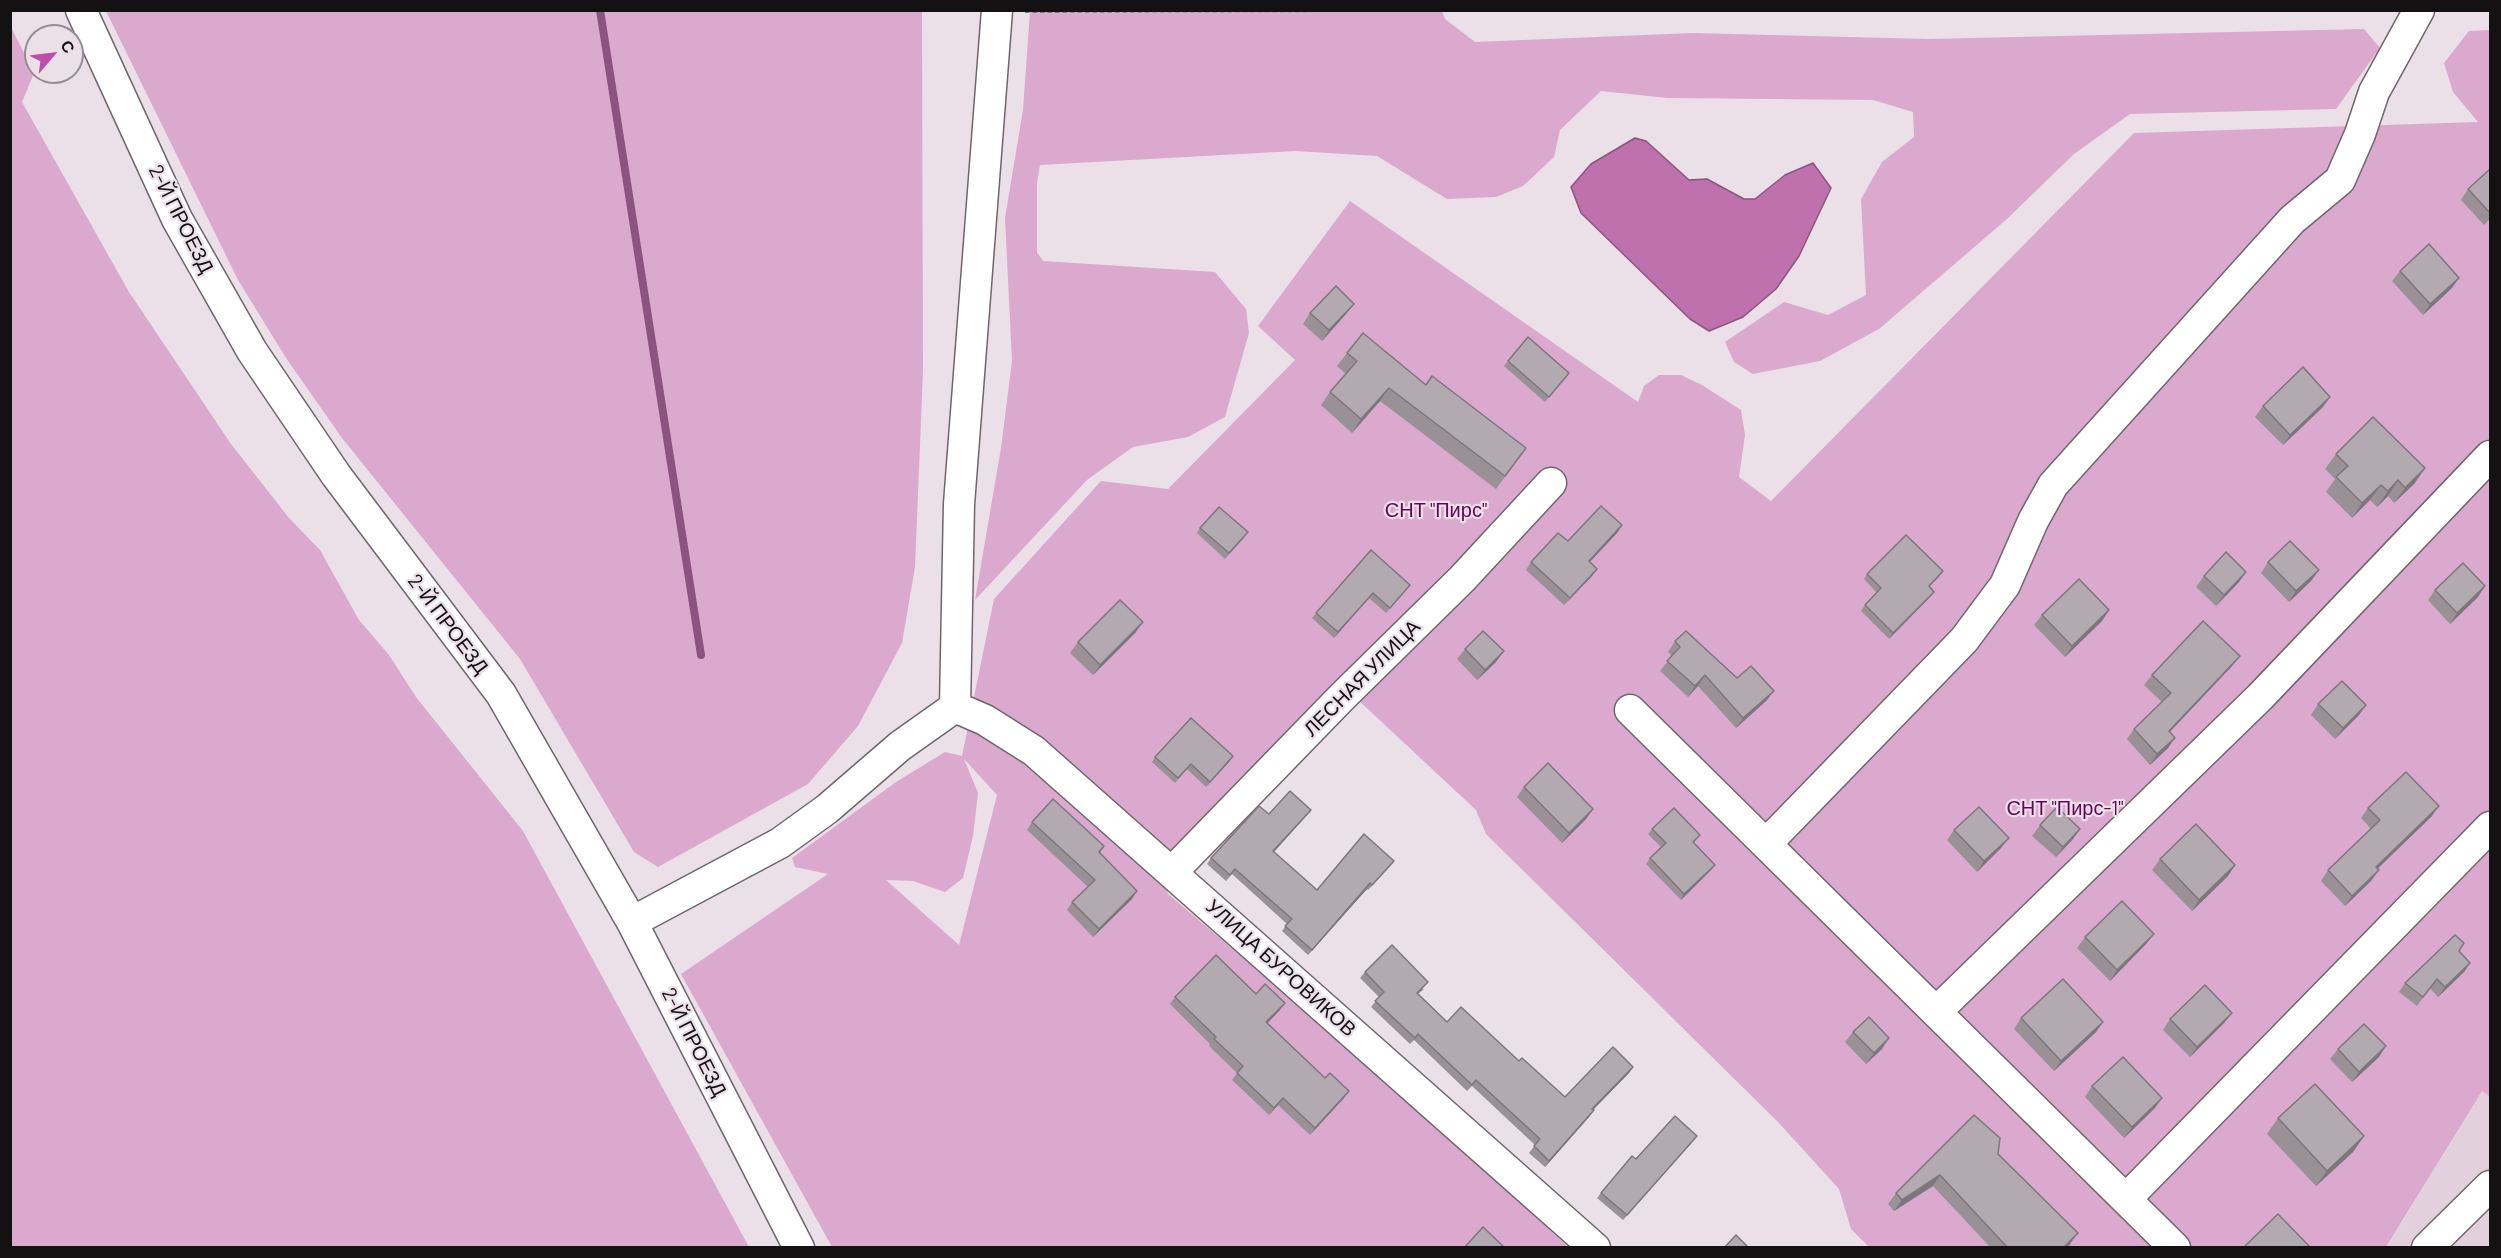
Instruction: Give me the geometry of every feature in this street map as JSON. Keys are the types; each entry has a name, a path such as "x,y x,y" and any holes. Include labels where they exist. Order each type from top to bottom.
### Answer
{"street":[{"name":"2-Й ПРОЕЗД","path":"81,10 177,219 252,351 336,475 501,694 632,922 799,1248"},
{"path":"1767,843 1964,640 2005,585 2033,521 2053,485 2292,220 2340,180 2360,134 2374,92 2419,10"},
{"path":"632,922 780,843 827,809 900,746 955,707 959,504 997,11"},
{"path":"1937,1011 2260,697 2490,456"},
{"name":"ЛЕСНАЯ УЛИЦА","path":"1172,872 1341,698 1462,579 1551,483"},
{"name":"УЛИЦА БУРОВИКОВ","path":"955,707 985,720 1034,751 1595,1248"},
{"path":"1630,710 2175,1248"},
{"path":"2126,1199 2490,827"},
{"path":"2427,1248 2490,1186"}],"path":[{"path":"997,11 1351,10"}],"shaded area":[{"path":"1635,138 1646,141 1689,180 1707,179 1744,199 1755,199 1785,175 1813,163 1831,188 1799,256 1776,289 1743,317 1709,331 1690,319 1581,213 1571,187 1591,164"},
{"path":"2482,1090 2490,1097 2490,1247 2386,1248"}],"green space":[{"path":"106,11 922,11 923,371 915,567 902,643 858,726 808,784 658,867 634,852 520,659 342,438 286,358 238,280"},
{"path":"1030,11 1442,11 1445,19 1475,42 1693,33 1928,39 2364,29 2380,48 2336,109 2130,114 2074,154 2007,219 1879,329 1820,361 1753,374 1734,362 1725,342 1784,302 1828,315 1866,295 1861,199 1882,162 1914,137 1913,112 1873,100 1668,98 1601,91 1560,130 1554,157 1523,186 1496,197 1447,199 1377,156 1295,151 1040,165 1037,183 1037,252 1043,261 1215,272 1246,309 1249,333 1225,417 1188,437 1133,447 1087,480 975,600 1001,448 1012,361 1005,218 1023,110"},
{"path":"11,27 24,53 24,84 29,84 22,102 129,292 231,444 289,518 320,550 359,620 389,655 416,697 523,831 749,1247 11,1247"},
{"name":"СНТ \"Пирс-1\"","path":"2490,30 2490,1097 2482,1091 2386,1247 1869,1247 1851,1229 1839,1189 1778,1122 1486,834 1476,810 1356,698 1167,893 1406,1097 1568,1247 832,1247 681,974 828,874 795,867 792,858 896,782 945,752 962,756 994,599 1101,481 1168,489 1295,360 1258,326 1350,201 1638,402 1644,386 1659,375 1681,375 1702,385 1741,410 1745,435 1739,477 1771,501 2134,133 2478,122 2453,92 2444,63 2469,31","holes":["964,759 997,795 959,945 886,880 913,881 945,892 963,878 973,836 978,793"]}],"building":[{"path":"2490,169 2490,213 2468,189"},
{"path":"2429,244 2459,278 2430,304 2400,271"},
{"path":"1336,286 1354,304 1329,330 1310,313"},
{"path":"1363,333 1426,385 1432,376 1526,448 1505,476 1389,388 1361,419 1330,392 1357,361 1347,353"},
{"path":"1528,337 1569,373 1549,397 1508,361"},
{"path":"2303,367 2330,397 2290,435 2263,406"},
{"path":"2373,417 2425,468 2405,488 2398,480 2388,491 2381,485 2362,503 2336,477 2348,466 2336,454"},
{"path":"1601,506 1622,525 1589,561 1597,569 1570,598 1531,562 1558,533 1568,541"},
{"path":"1219,507 1248,532 1229,553 1200,528"},
{"path":"1906,535 1943,571 1929,586 1934,592 1893,633 1865,605 1881,588 1867,574"},
{"path":"2290,541 2319,570 2296,591 2268,562"},
{"path":"1371,550 1410,585 1390,608 1373,593 1338,632 1316,613"},
{"path":"2226,552 2246,572 2224,595 2204,576"},
{"path":"2463,563 2485,586 2457,613 2435,590"},
{"path":"2079,579 2109,610 2072,646 2042,615"},
{"path":"1120,600 1143,622 1100,665 1078,642"},
{"path":"2203,621 2240,656 2169,731 2175,738 2157,754 2134,729 2171,693 2152,675"},
{"path":"1483,631 1504,651 1485,670 1465,649"},
{"path":"1686,631 1737,678 1751,666 1774,691 1743,718 1705,675 1695,686 1667,661 1680,647 1675,641"},
{"path":"2342,681 2366,705 2343,728 2318,704"},
{"path":"1191,718 1233,756 1210,782 1191,764 1178,778 1155,757"},
{"path":"1548,763 1593,809 1569,833 1524,787"},
{"path":"2406,772 2439,806 2376,867 2379,870 2352,896 2328,870 2380,820 2368,808"},
{"path":"1290,791 1311,810 1273,851 1317,890 1364,834 1394,861 1372,885 1370,883 1312,950 1285,926 1292,919 1235,869 1230,875 1211,858 1259,806 1269,814"},
{"path":"1053,799 1104,846 1099,852 1137,891 1099,929 1072,902 1095,880 1032,822"},
{"path":"1979,807 2009,838 1984,861 1954,830"},
{"path":"2057,807 2080,829 2063,847 2040,825"},
{"path":"1674,808 1700,835 1693,842 1715,865 1684,894 1650,858 1666,843 1652,829"},
{"path":"2196,824 2235,865 2199,900 2160,859"},
{"path":"2122,901 2154,934 2117,970 2085,937"},
{"path":"2455,935 2464,943 2459,951 2470,963 2445,987 2437,979 2423,997 2405,983"},
{"path":"1392,945 1428,982 1417,993 1447,1022 1461,1007 1519,1061 1522,1058 1565,1097 1613,1047 1633,1067 1592,1109 1594,1110 1549,1161 1534,1146 1540,1139 1476,1080 1472,1085 1418,1034 1415,1038 1375,1001 1384,992 1365,972"},
{"path":"1216,955 1256,994 1265,984 1285,1003 1266,1022 1325,1078 1330,1073 1349,1091 1315,1128 1283,1098 1274,1108 1237,1073 1243,1066 1175,997"},
{"path":"2063,979 2103,1022 2061,1061 2021,1018"},
{"path":"2205,985 2232,1013 2197,1047 2170,1019"},
{"path":"1869,1017 1889,1038 1874,1053 1853,1032"},
{"path":"2364,1024 2386,1046 2359,1072 2338,1049"},
{"path":"2123,1057 2162,1098 2132,1127 2092,1086"},
{"path":"2315,1084 2364,1136 2327,1171 2278,1118"},
{"path":"1974,1115 2000,1138 1998,1154 2078,1233 2063,1248 2008,1248 1940,1175 1902,1200 1896,1193"},
{"path":"1675,1116 1697,1136 1627,1215 1601,1193 1632,1156 1636,1159"},
{"path":"2278,1214 2311,1248 2247,1248 2245,1246"},
{"path":"1483,1227 1505,1248 1464,1248"},
{"path":"1736,1235 1749,1248 1724,1248"}],"waterway":[{"path":"600,10 701,655"}],"park label":[{"name":"СНТ \"Пирс\"","path":"1436,510"}]}
